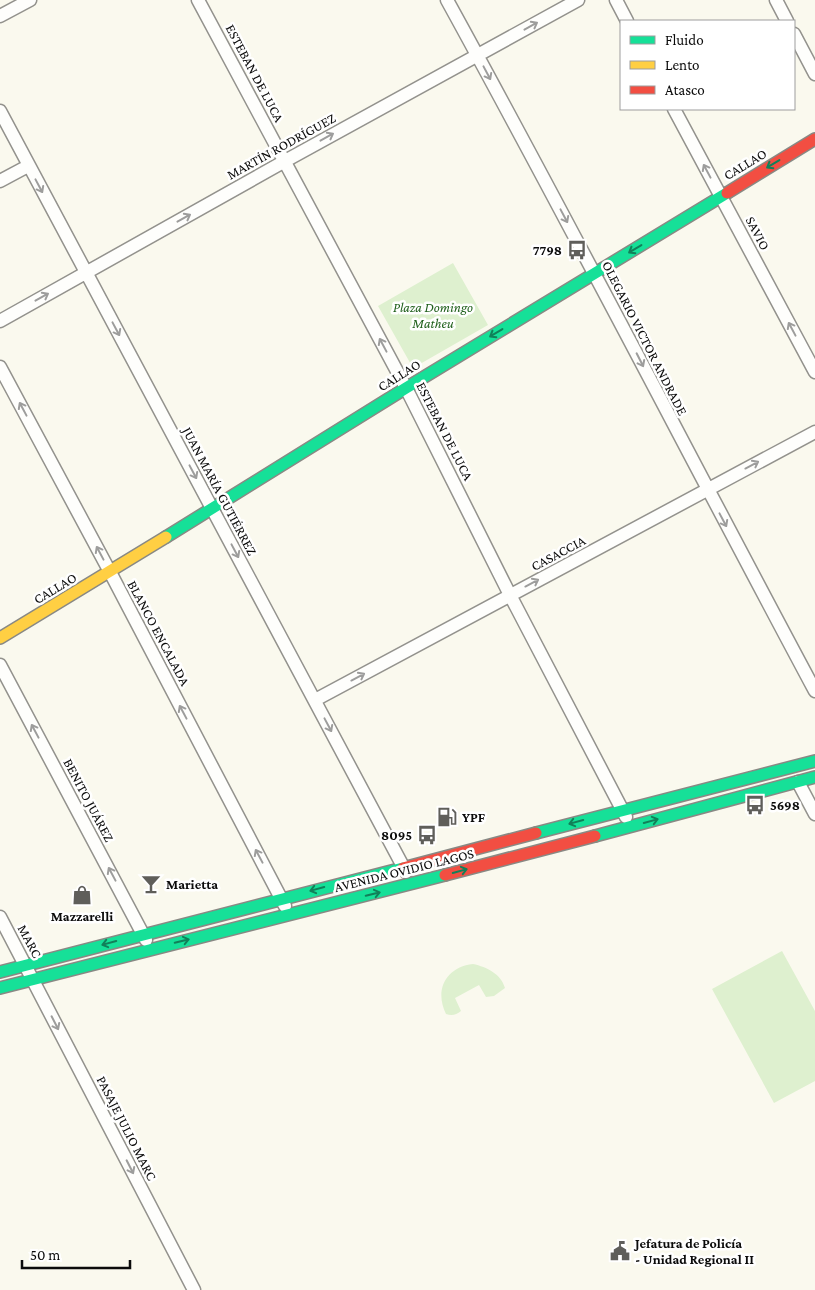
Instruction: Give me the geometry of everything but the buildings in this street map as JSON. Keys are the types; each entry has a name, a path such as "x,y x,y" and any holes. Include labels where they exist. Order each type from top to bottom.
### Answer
{"main road":[{"name":"CALLAO","path":"0,638 815,139"},
{"name":"AVENIDA OVIDIO LAGOS","path":"0,972 815,761"},
{"name":"AVENIDA OVIDIO LAGOS","path":"0,988 151,948 413,884 815,777"}],"street":[{"path":"0,16 30,0"},
{"name":"ESTEBAN DE LUCA","path":"198,0 406,388 510,595 631,826"},
{"name":"OLEGARIO VICTOR ANDRADE","path":"447,0 595,273 707,490 815,691"},
{"name":"MARTÍN RODRÍGUEZ","path":"0,321 285,161 578,0"},
{"path":"616,0 626,20"},
{"path":"776,0 786,20"},
{"path":"795,36 815,74"},
{"name":"SAVIO","path":"675,110 815,372"},
{"name":"JUAN MARÍA GUTIÉRREZ","path":"0,112 413,884"},
{"path":"0,181 28,166"},
{"name":"BLANCO ENCALADA","path":"0,367 110,572 289,915"},
{"name":"CASACCIA","path":"314,700 815,432"},
{"name":"BENITO JUÁREZ","path":"0,665 151,948"},
{"path":"798,782 815,814"},
{"name":"MARC","path":"0,917 33,979"},
{"name":"PASAJE JULIO MARC","path":"33,979 194,1290"}],"green space":[{"name":"Plaza Domingo Matheu","path":"453,263 488,325 413,368 378,306"},
{"path":"782,951 815,1011 815,1081 774,1103 712,989"},
{"path":"473,964 497,975 505,988 494,996 486,997 479,985 455,998 461,1011 454,1015 446,1014 441,996 445,981 456,970"}],"traffic: fast":[{"path":"166,537 406,388 727,193"},
{"path":"536,833 815,761"},
{"path":"595,836 815,777"},
{"path":"0,972 403,868"},
{"path":"0,988 445,875"}],"traffic: slow":[{"path":"0,638 166,537"}],"traffic: jam":[{"path":"727,193 815,139"},
{"path":"403,868 536,833"},
{"path":"445,875 595,836"}],"place":[{"name":"7798","path":"577,250"},
{"name":"5698","path":"755,805"},
{"name":"YPF","path":"447,817"},
{"name":"8095","path":"427,835"},
{"name":"Marietta","path":"151,884"},
{"name":"Mazzarelli","path":"82,895"},
{"name":"Jefatura de Policía - Unidad Regional II","path":"620,1251"}]}
